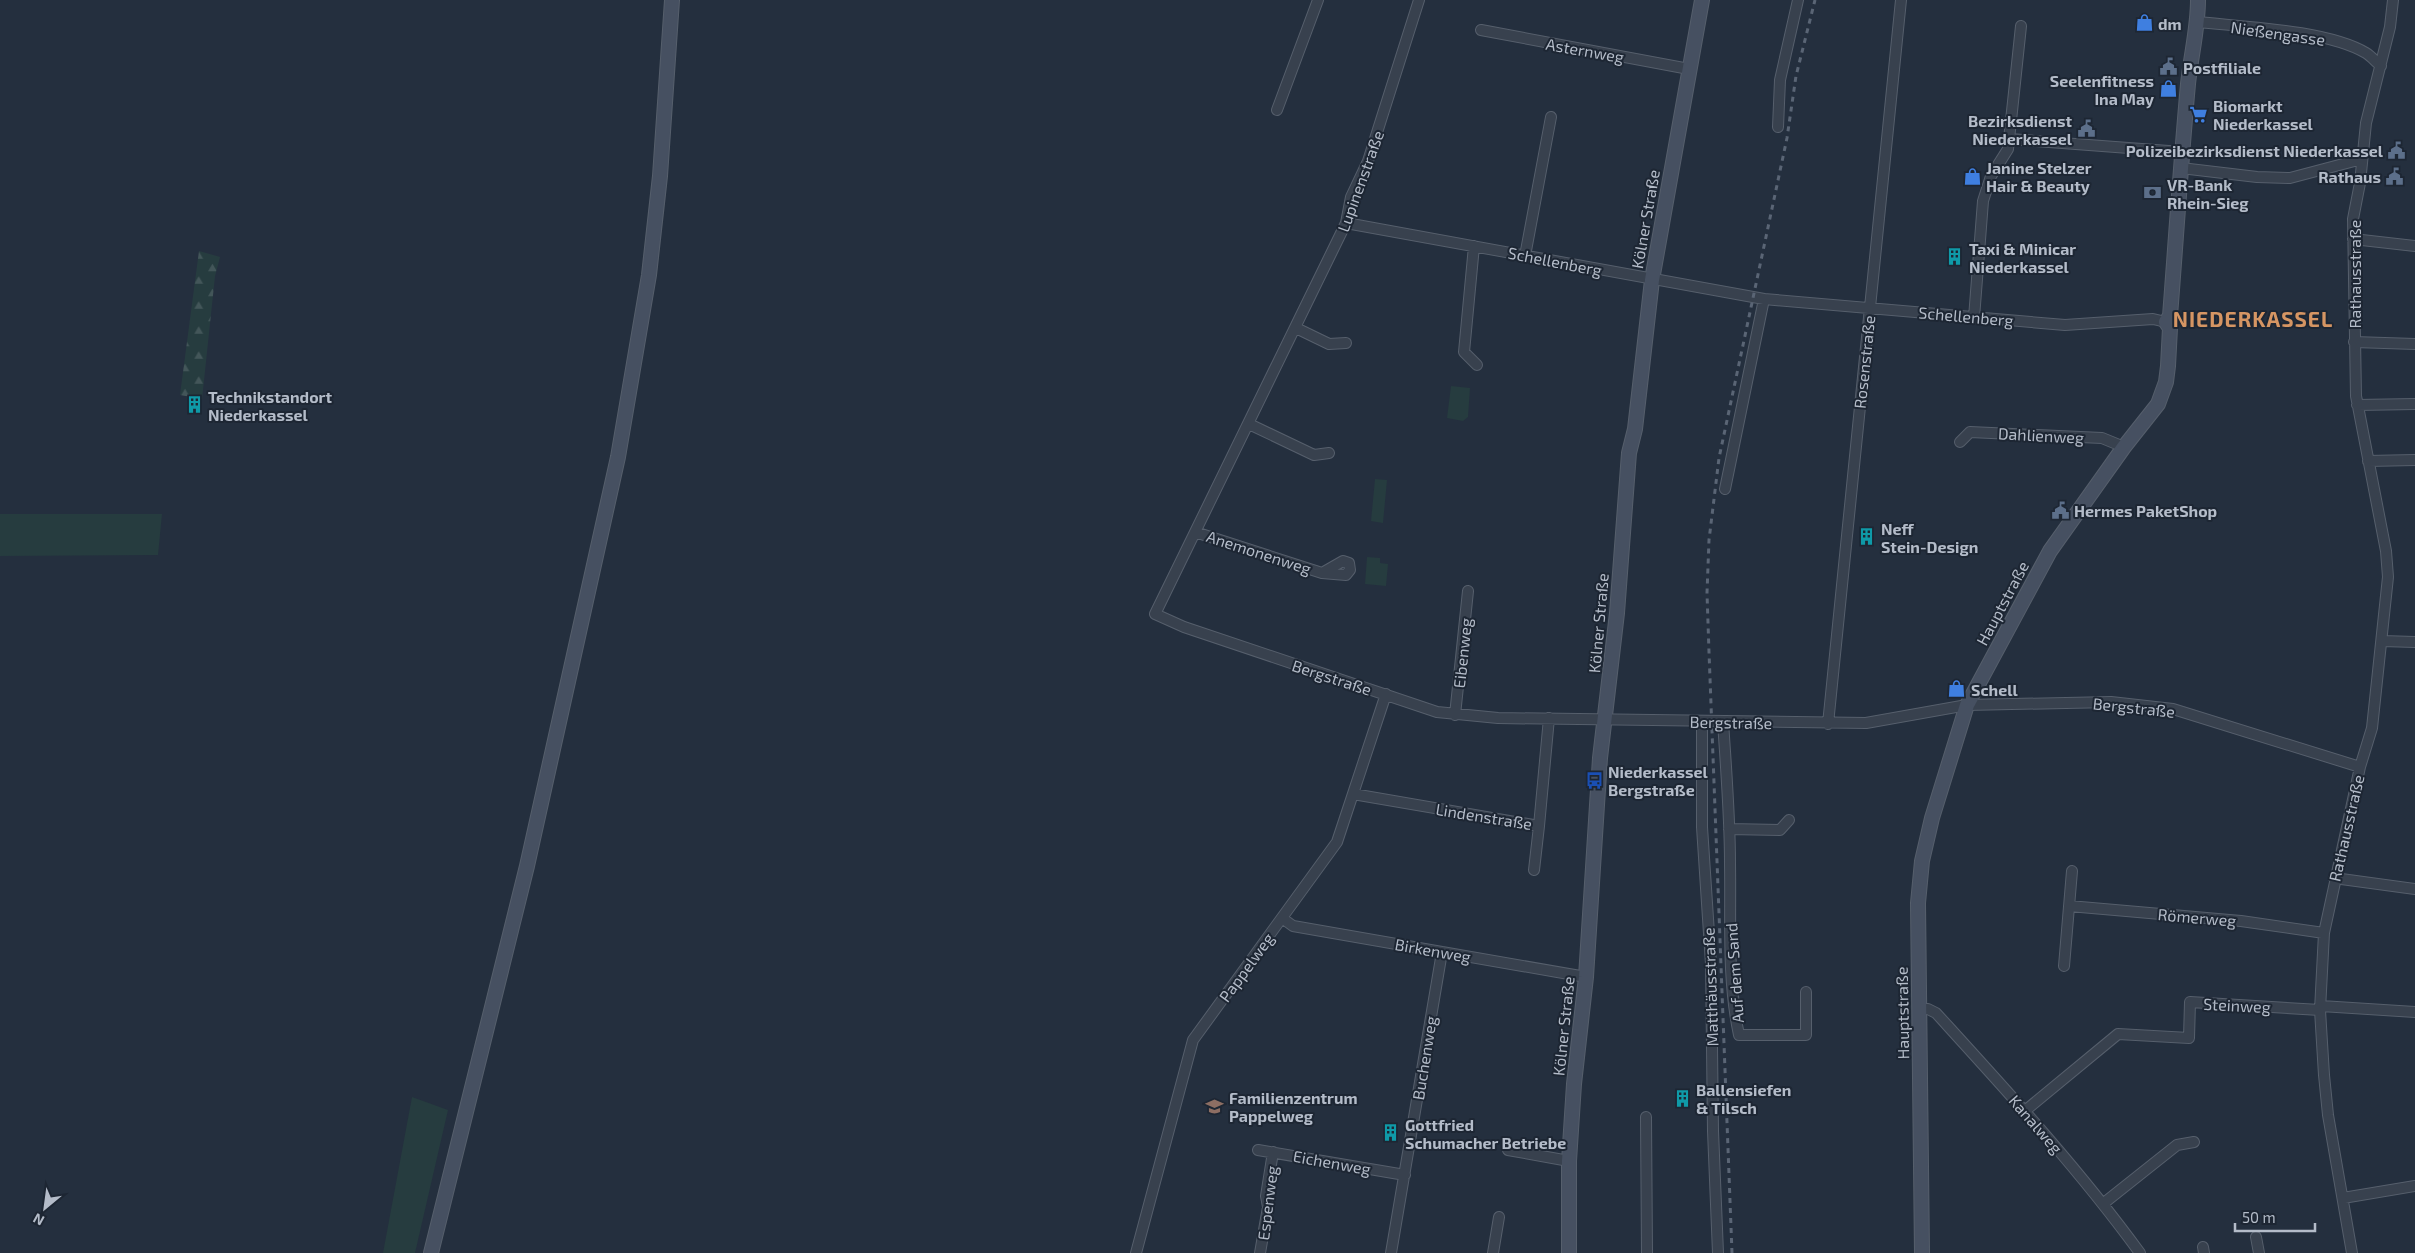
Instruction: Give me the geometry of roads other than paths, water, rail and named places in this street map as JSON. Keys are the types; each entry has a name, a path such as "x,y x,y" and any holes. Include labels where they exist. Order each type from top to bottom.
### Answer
{"street":[{"path":"431,1253 527,866 618,457 650,266 660,176 672,0"},
{"path":"1277,110 1318,0"},
{"name":"Lupinenstraße","path":"1176,572 1346,223 1351,197 1368,161 1419,0"},
{"name":"Kölner Straße","path":"1569,1253 1569,1161 1574,1084 1586,978 1600,758 1606,720 1617,613 1629,453 1635,429 1652,280 1702,0"},
{"path":"1778,127 1780,80 1798,0"},
{"name":"Rosenstraße","path":"1828,724 1901,0"},
{"name":"Hauptstraße","path":"1922,1253 1918,903 1922,861 1932,818 1967,704 2050,552 2124,447 2158,404 2166,382 2170,333 2166,322 2170,316 2182,152 2189,82 2198,22 2198,0"},
{"name":"Rathausstraße","path":"2352,1253 2328,1115 2321,1008 2324,933 2334,878 2360,767 2372,728 2388,577 2386,551 2357,405 2354,342 2353,219 2360,183 2366,123 2390,27 2393,0"},
{"name":"Nießengasse","path":"2198,22 2298,34 2330,40 2366,53 2380,66"},
{"path":"1974,318 1986,187 2008,149 2021,26"},
{"name":"Asternweg","path":"1481,30 1690,69"},
{"path":"1525,256 1551,117"},
{"path":"2010,139 2182,152"},
{"path":"2181,168 2257,177 2290,178 2362,159"},
{"name":"Schellenberg","path":"1346,223 1764,299 2065,325 2153,319 2166,322"},
{"path":"2353,240 2415,246"},
{"path":"1474,246 1464,352 1477,365"},
{"path":"1725,489 1764,299"},
{"path":"1296,328 1328,344 1346,343"},
{"name":"Rathausstraße","path":"2354,342 2415,344"},
{"path":"2357,405 2415,404"},
{"path":"1249,424 1314,455 1329,453"},
{"name":"Dahlienweg","path":"1960,442 1970,432 2102,438 2124,447"},
{"path":"2368,461 2415,460"},
{"name":"Anemonenweg","path":"1196,532 1322,572"},
{"name":"Bergstraße","path":"1176,572 1155,614 1184,627 1437,712 1455,715 1498,718 1828,724 1866,723 1967,704 2111,702 2174,709 2360,767"},
{"name":"Eibenweg","path":"1455,715 1468,591"},
{"path":"2382,641 2415,642"},
{"name":"Pappelweg","path":"1136,1253 1193,1040 1337,842 1386,694"},
{"name":"Lindenstraße","path":"1353,794 1539,826 1549,718"},
{"name":"Matthäusstraße","path":"1702,721 1702,827 1711,964 1712,1131 1718,1253"},
{"name":"Auf dem Sand","path":"1723,721 1729,829 1730,944 1734,1012 1739,1036 1806,1035 1806,992"},
{"path":"1729,829 1780,830 1789,820"},
{"path":"1534,870 1539,826"},
{"path":"2064,966 2072,870"},
{"path":"2334,878 2415,889"},
{"name":"Römerweg","path":"2069,906 2242,920 2324,933"},
{"name":"Birkenweg","path":"1282,918 1293,926 1586,978"},
{"name":"Buchenweg","path":"1391,1253 1442,952"},
{"name":"Steinweg","path":"2026,1110 2118,1034 2189,1038 2190,1002 2321,1008"},
{"path":"2321,1008 2415,1012"},
{"name":"Kanalweg","path":"1920,1009 1928,1009 1936,1013 2026,1110 2104,1203 2140,1253"},
{"path":"1646,1117 1648,1253"},
{"path":"2104,1203 2176,1145 2194,1142"},
{"name":"Eichenweg","path":"1258,1150 1405,1175"},
{"path":"1508,1150 1569,1161"},
{"name":"Espenweg","path":"1260,1253 1268,1207 1266,1196 1274,1152"},
{"path":"2343,1198 2415,1186"},
{"path":"1493,1253 1499,1217"},
{"path":"2256,1238 2259,1253"}],"railway":[{"path":"1732,1253 1707,593 1709,540 1719,458 1787,138 1796,76 1815,0"}],"place":[{"name":"dm","path":"2144,23"},
{"name":"Postfiliale","path":"2169,67"},
{"name":"Seelenfitness Ina May","path":"2168,89"},
{"name":"Biomarkt Niederkassel","path":"2199,114"},
{"name":"Bezirksdienst Niederkassel","path":"2086,129"},
{"name":"Polizeibezirksdienst Niederkassel","path":"2397,150"},
{"name":"Janine Stelzer Hair & Beauty","path":"1972,176"},
{"name":"Rathaus","path":"2395,176"},
{"name":"VR-Bank Rhein-Sieg","path":"2153,193"},
{"name":"Taxi & Minicar Niederkassel","path":"1955,257"},
{"name":"Technikstandort Niederkassel","path":"194,405"},
{"name":"Hermes PaketShop","path":"2060,510"},
{"name":"Neff Stein-Design","path":"1867,537"},
{"name":"Schell","path":"1957,689"},
{"name":"Niederkassel Bergstraße","path":"1594,780"},
{"name":"Ballensiefen & Tilsch","path":"1682,1098"},
{"name":"Familienzentrum Pappelweg","path":"1215,1106"},
{"name":"Gottfried Schumacher Betriebe","path":"1391,1133"}],"district":[{"name":"NIEDERKASSEL","path":"2253,318"}]}
